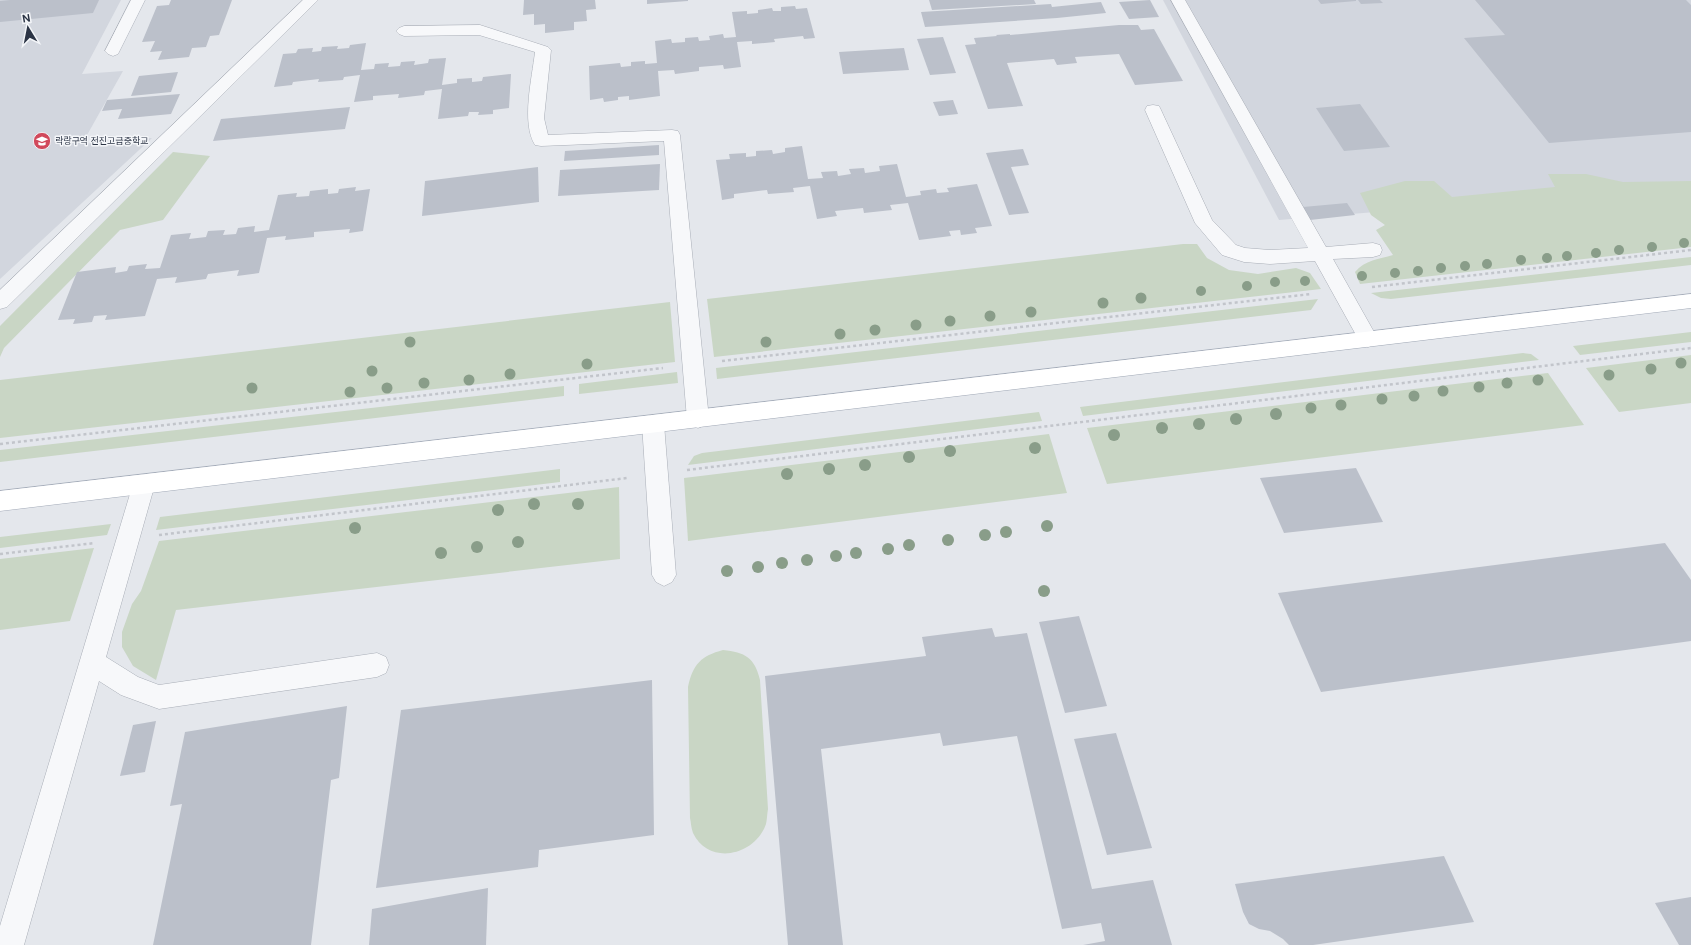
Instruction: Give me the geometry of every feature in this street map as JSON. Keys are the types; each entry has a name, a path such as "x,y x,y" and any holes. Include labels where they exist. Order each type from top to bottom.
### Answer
{"main road":[{"path":"0,501 1691,301"}],"street":[{"path":"112,51 138,0"},
{"path":"1178,0 1368,339"},
{"path":"0,302 303,3"},
{"path":"404,31 480,30 543,50 536,118 541,141 672,135 698,419"},
{"path":"1153,110 1204,223 1229,250 1244,255 1270,257 1321,255 1373,250"},
{"path":"653,424 664,575"},
{"path":"9,945 144,484"},
{"path":"92,662 130,686 159,696 377,665"}],"path":[{"path":"0,444 1691,250"},
{"path":"0,554 1691,348"}],"shaded area":[{"name":"락랑구역 전진고급중학교","path":"0,0 121,0 82,74 123,71 82,144 152,138 0,279"},
{"path":"1163,0 1691,0 1691,186 1279,220"}],"green space":[{"path":"173,152 210,156 163,220 120,230 4,348 0,357 0,326"},
{"path":"1548,174 1586,174 1623,182 1691,181 1691,247 1360,284 1355,272 1359,268 1372,260 1393,255 1376,230 1385,225 1371,215 1360,193 1405,181 1434,181 1452,197 1555,187"},
{"path":"1183,244 1197,244 1207,258 1229,270 1258,274 1296,268 1310,273 1321,289 714,357 707,299"},
{"path":"1691,257 1691,265 1391,299 1381,298 1371,293"},
{"path":"1318,299 1311,310 717,379 716,368"},
{"path":"670,302 675,362 0,438 0,380"},
{"path":"1691,332 1691,342 1580,355 1573,346"},
{"path":"1523,353 1531,354 1539,360 1083,416 1080,407"},
{"path":"1691,355 1691,403 1619,412 1586,368"},
{"path":"677,372 678,383 579,394 579,384"},
{"path":"1548,373 1584,425 1107,484 1087,428"},
{"path":"564,386 564,396 0,462 0,450"},
{"path":"1039,412 1042,421 688,465 694,456 702,453"},
{"path":"1049,434 1067,493 688,541 684,478"},
{"path":"560,469 560,482 156,530 160,517"},
{"path":"619,487 620,559 176,610 156,680 133,666 122,647 122,632 132,604 141,591 159,541"},
{"path":"111,524 107,535 0,548 0,537"},
{"path":"94,548 70,621 0,630 0,559"},
{"path":"723,650 737,652 748,658 752,661 758,672 760,680 768,809 766,824 760,835 752,844 742,850 731,853 720,853 710,850 700,843 693,833 690,818 688,687 692,672 699,662 715,652"}],"building":[{"path":"99,0 93,13 0,22 0,1"},
{"path":"171,0 232,0 219,35 210,36 206,47 192,48 189,57 158,60 162,51 150,52 155,41 142,42 157,6 169,5"},
{"path":"524,0 595,0 596,9 586,10 587,21 574,22 574,30 545,33 545,24 534,25 534,14 523,15"},
{"path":"647,0 688,0 688,1 647,4"},
{"path":"929,0 1034,0 1036,4 932,10"},
{"path":"1150,0 1159,17 1129,19 1119,2"},
{"path":"1318,0 1356,0 1356,1 1321,4"},
{"path":"1358,0 1380,0 1383,3 1361,4"},
{"path":"1475,0 1686,0 1691,5 1691,132 1549,143 1464,38 1505,35"},
{"path":"1101,2 1106,13 1057,18 925,27 921,12 1051,4 1052,7"},
{"path":"795,6 796,9 807,8 815,38 804,39 803,36 774,39 775,42 752,44 752,41 737,42 741,67 724,69 723,65 699,67 699,71 675,74 674,70 658,71 660,96 629,100 629,96 618,97 618,100 604,102 603,98 590,100 589,66 620,63 621,67 631,66 631,62 645,61 645,64 657,63 655,41 671,39 672,43 685,42 685,38 698,37 699,41 710,40 709,36 723,34 724,38 736,37 732,12 747,11 747,14 758,13 758,10 772,8 773,11 781,11 781,7"},
{"path":"1119,25 1138,25 1141,30 1154,29 1183,81 1135,85 1119,54 1075,57 1077,63 1057,65 1054,59 1007,63 1023,106 988,109 965,45 976,44 974,38"},
{"path":"943,37 956,73 930,75 917,39"},
{"path":"366,43 361,70 374,69 375,64 389,63 388,67 400,66 401,62 415,61 414,65 428,63 429,59 446,58 442,85 457,83 457,79 472,78 472,82 482,81 483,77 511,74 509,108 493,110 493,114 478,115 479,112 469,112 468,116 438,119 442,89 425,91 424,95 398,98 399,94 373,96 373,100 354,102 360,75 344,77 343,80 318,82 319,79 293,82 292,85 274,87 283,54 296,53 298,49 313,48 312,52 321,51 322,47 338,46 337,49 349,48 350,45"},
{"path":"904,48 909,70 843,74 839,52"},
{"path":"178,72 171,92 131,96 139,76"},
{"path":"180,94 171,114 118,119 122,109 102,111 107,100"},
{"path":"953,100 958,114 939,116 933,102"},
{"path":"1360,104 1390,147 1344,151 1316,108"},
{"path":"350,107 345,129 213,141 221,119"},
{"path":"659,145 659,155 564,161 565,151"},
{"path":"802,146 808,179 823,178 821,172 837,171 838,176 851,174 849,169 864,168 865,173 880,171 879,166 897,164 906,197 921,195 920,191 936,189 937,193 949,192 947,188 977,184 992,226 975,228 977,233 961,235 960,230 949,231 951,236 919,240 908,203 890,205 892,210 864,213 863,208 835,211 837,216 817,219 810,186 793,188 794,192 768,194 767,190 734,194 734,198 722,200 716,160 730,159 729,154 746,153 746,157 756,156 756,151 772,150 773,154 785,152 785,148"},
{"path":"1023,149 1029,165 1011,167 1029,213 1009,215 986,153"},
{"path":"660,164 659,190 558,196 560,170"},
{"path":"538,167 539,202 422,216 425,181"},
{"path":"356,187 355,191 370,189 363,231 349,233 350,229 314,232 314,237 285,240 286,236 267,238 259,273 237,276 239,270 208,274 206,279 175,283 177,277 157,279 145,316 105,320 107,315 94,316 92,322 73,324 75,319 58,320 77,272 116,267 115,273 127,271 129,266 147,264 145,269 160,268 171,235 191,233 189,239 206,237 208,231 225,230 223,235 236,234 238,228 255,226 254,232 269,230 278,195 297,193 296,197 309,196 310,191 328,189 328,194 338,193 339,189"},
{"path":"1347,203 1355,215 1310,220 1303,207"},
{"path":"1356,468 1383,522 1284,533 1260,478"},
{"path":"1665,543 1691,580 1691,641 1321,692 1278,593"},
{"path":"1079,616 1107,706 1065,713 1039,622"},
{"path":"992,628 995,637 1027,633 1092,889 1153,880 1172,945 1083,945 1105,941 1101,923 1062,929 1017,736 943,746 940,733 821,749 843,945 788,945 765,676 926,656 922,637"},
{"path":"652,680 654,835 539,850 538,867 376,888 401,710"},
{"path":"347,706 339,778 331,780 311,945 153,945 182,804 170,806 185,732"},
{"path":"156,721 145,772 120,776 133,725"},
{"path":"1116,733 1152,848 1107,855 1074,739"},
{"path":"1444,856 1474,922 1313,945 1289,945 1283,939 1270,931 1259,929 1249,924 1243,912 1235,884"},
{"path":"488,888 486,945 369,945 372,909"},
{"path":"1691,897 1691,945 1679,945 1655,903"}],"place":[{"name":"락랑구역 전진고급중학교","path":"42,141"}]}
